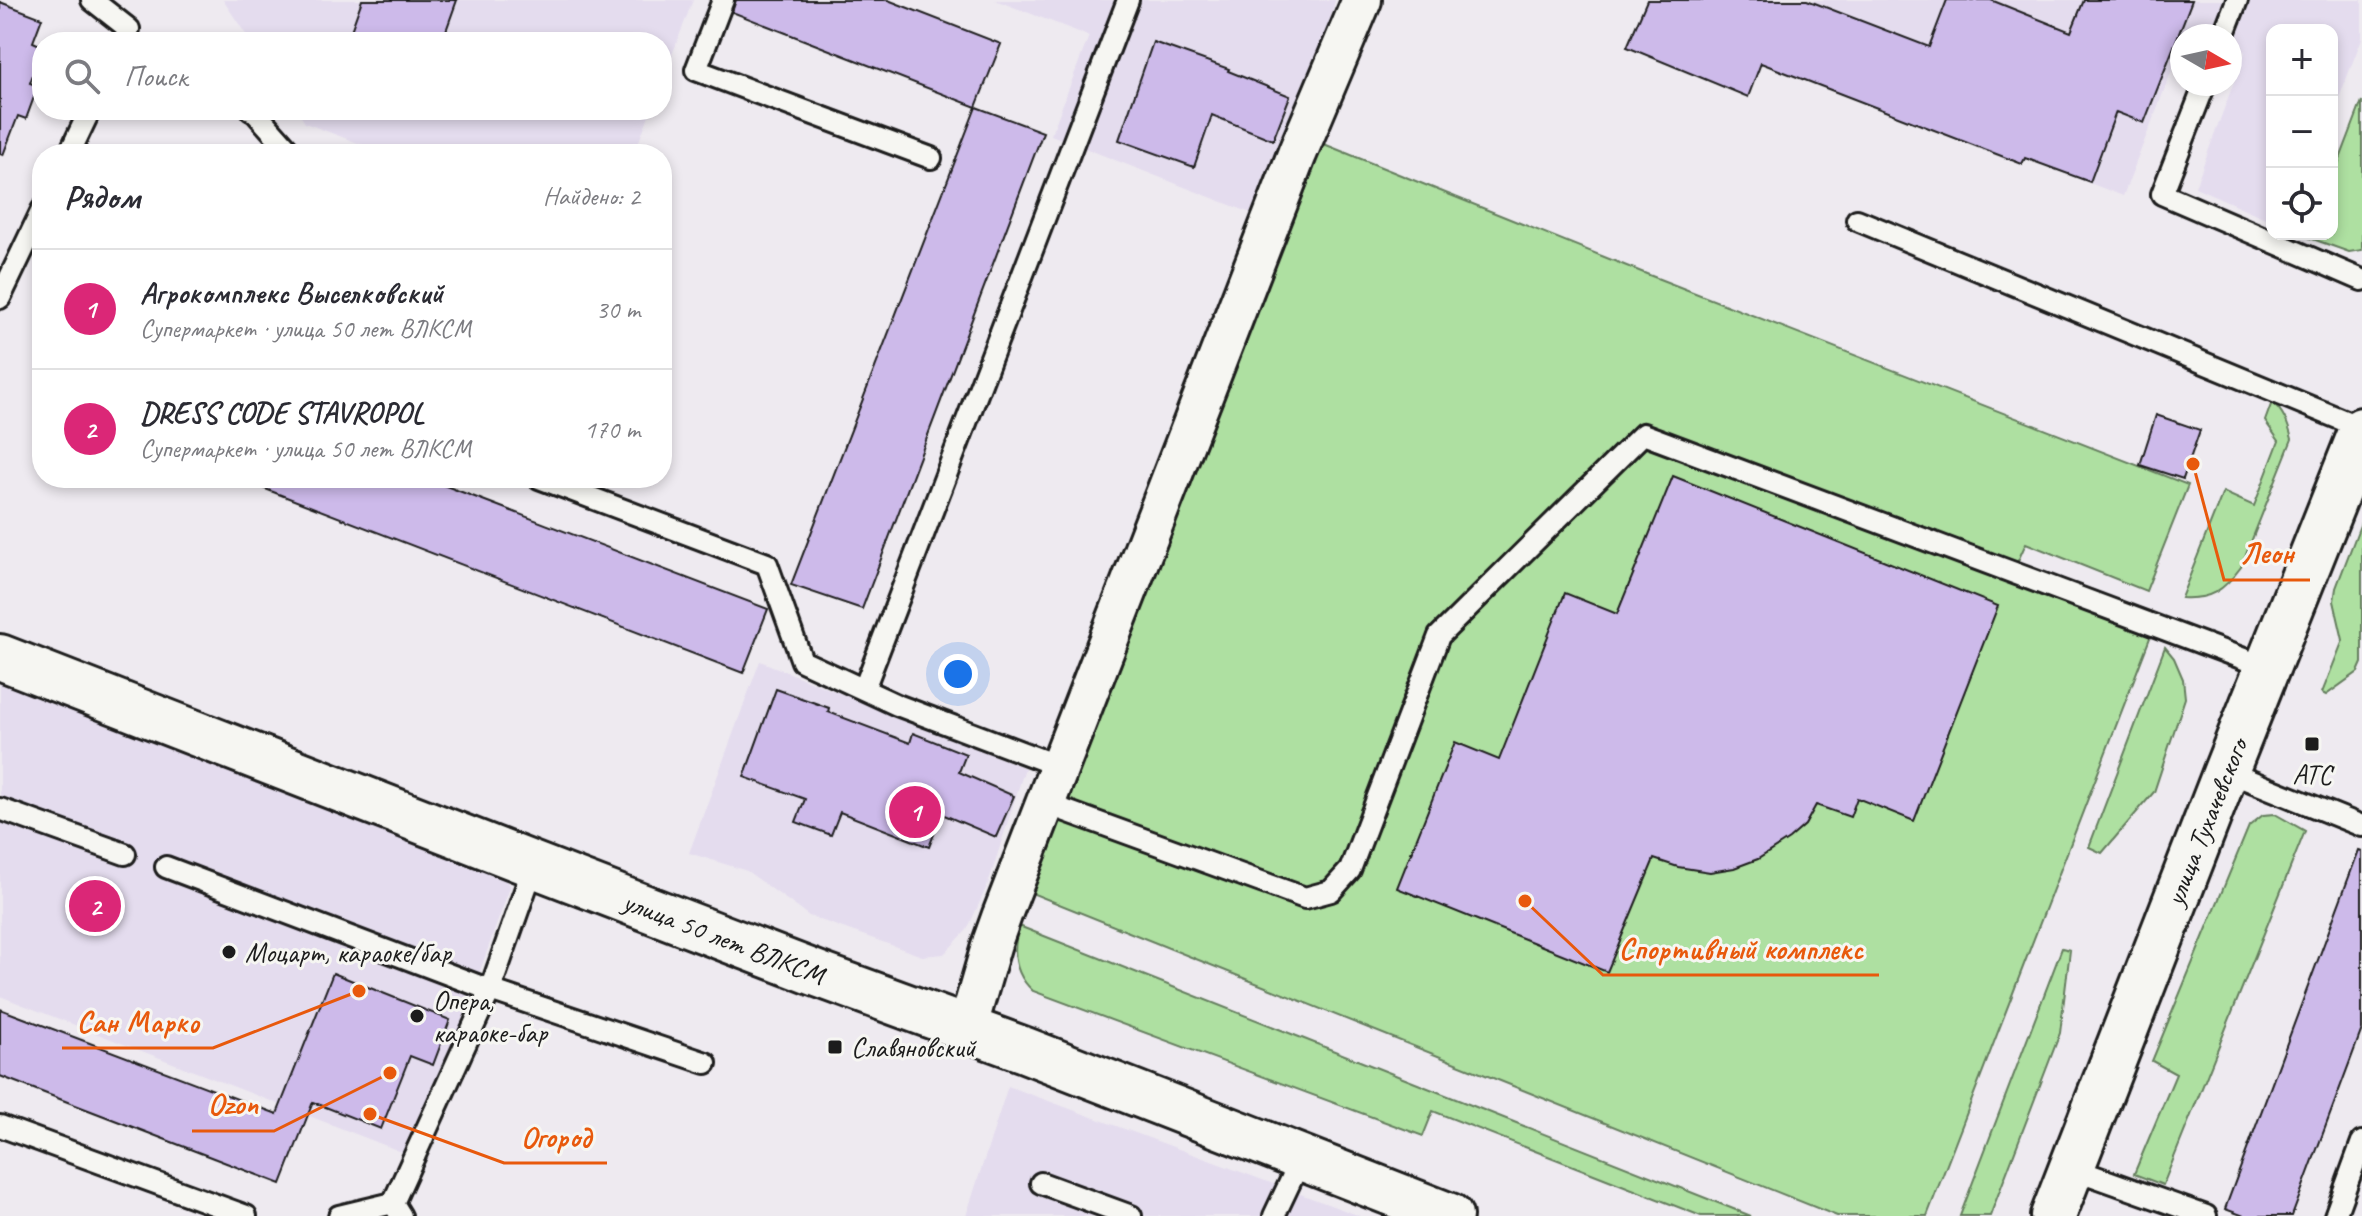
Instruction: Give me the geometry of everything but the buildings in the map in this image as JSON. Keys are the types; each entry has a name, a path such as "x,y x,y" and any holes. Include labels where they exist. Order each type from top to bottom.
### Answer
{"street":[{"path":"967,1029 992,943 1297,154 1362,0"},
{"name":"улица Тухачевского","path":"2053,1216 2362,429"},
{"name":"улица 50 лет ВЛКСМ","path":"0,657 1450,1216"}],"lane":[{"path":"92,0 129,29 128,32"},
{"path":"723,0 696,70 931,158"},
{"path":"864,689 1128,0"},
{"path":"2228,24 2237,0"},
{"path":"2200,96 2162,194 2362,280"},
{"path":"74,144 85,120"},
{"path":"262,120 284,144"},
{"path":"1857,220 2362,429"},
{"path":"0,298 8,263 32,226"},
{"path":"1047,804 1305,898 1331,891 1350,870 1439,636 1643,434 2268,668"},
{"path":"566,488 767,564 802,661 897,705 1061,767"},
{"path":"2226,771 2362,826"},
{"path":"0,809 125,854"},
{"path":"339,1216 397,1210 490,990 534,865"},
{"path":"166,867 490,990 706,1063"},
{"path":"0,1126 246,1216"},
{"path":"2335,1216 2362,1142"},
{"path":"1274,1216 1301,1159"},
{"path":"2071,1168 2206,1216"},
{"path":"1041,1183 1131,1216"}],"shaded area":[{"path":"223,0 693,0 672,55 672,32 244,32"},
{"path":"995,0 1335,0 1331,18 1251,213 1051,135 1089,36"},
{"path":"1813,0 2362,0 2362,38 2338,100 2338,24 2266,24 2266,218 2195,187 2229,96 2242,96 2242,60 2245,52 2242,51 2242,24 2170,24 2170,75 2123,196 1787,65"},
{"path":"303,120 647,120 638,144 361,144"},
{"path":"760,661 1025,768 988,884 967,930 944,954 922,956 809,916 747,871 689,853"},
{"path":"0,678 497,866 510,887 462,1021 402,1152 0,996"},
{"path":"1008,1086 1360,1216 966,1216"}],"green space":[{"path":"2362,101 2362,250 2349,252 2316,240 2338,240 2338,164"},
{"path":"1319,142 1649,275 2188,485 2146,591 2026,543 2008,583 2151,635 1927,1216 1837,1216 1024,890"},
{"path":"2272,402 2285,419 2292,439 2241,567 2216,592 2181,598 2223,492 2254,506 2279,441 2265,421"},
{"path":"2362,520 2362,663 2358,672 2326,695 2322,693 2343,640 2334,601 2336,588"},
{"path":"2165,647 2174,658 2183,679 2185,698 2154,792 2102,853 2089,847"},
{"path":"2275,814 2305,831 2163,1185 2134,1174 2176,1074 2152,1061 2249,826 2263,815"},
{"path":"1019,926 1751,1216 1701,1216 1433,1111 1423,1136 1033,991 1022,977 1016,961"},
{"path":"2062,948 2070,950 2060,1033 1990,1216 1960,1216"}],"place":[{"name":"Леон","path":"2193,464"},
{"name":"АТС","path":"2312,744"},
{"name":"Агрокомплекс Выселковский","path":"915,812"},
{"name":"Спортивный комплекс","path":"1525,901"},
{"name":"DRESS CODE STAVROPOL","path":"95,906"},
{"name":"Моцарт, караоке/бар","path":"229,952"},
{"name":"Сан Марко","path":"359,991"},
{"name":"Опера, караоке-бар","path":"417,1016"},
{"name":"Славяновский","path":"835,1047"},
{"name":"Ozon","path":"390,1073"},
{"name":"Огород","path":"370,1114"}]}
